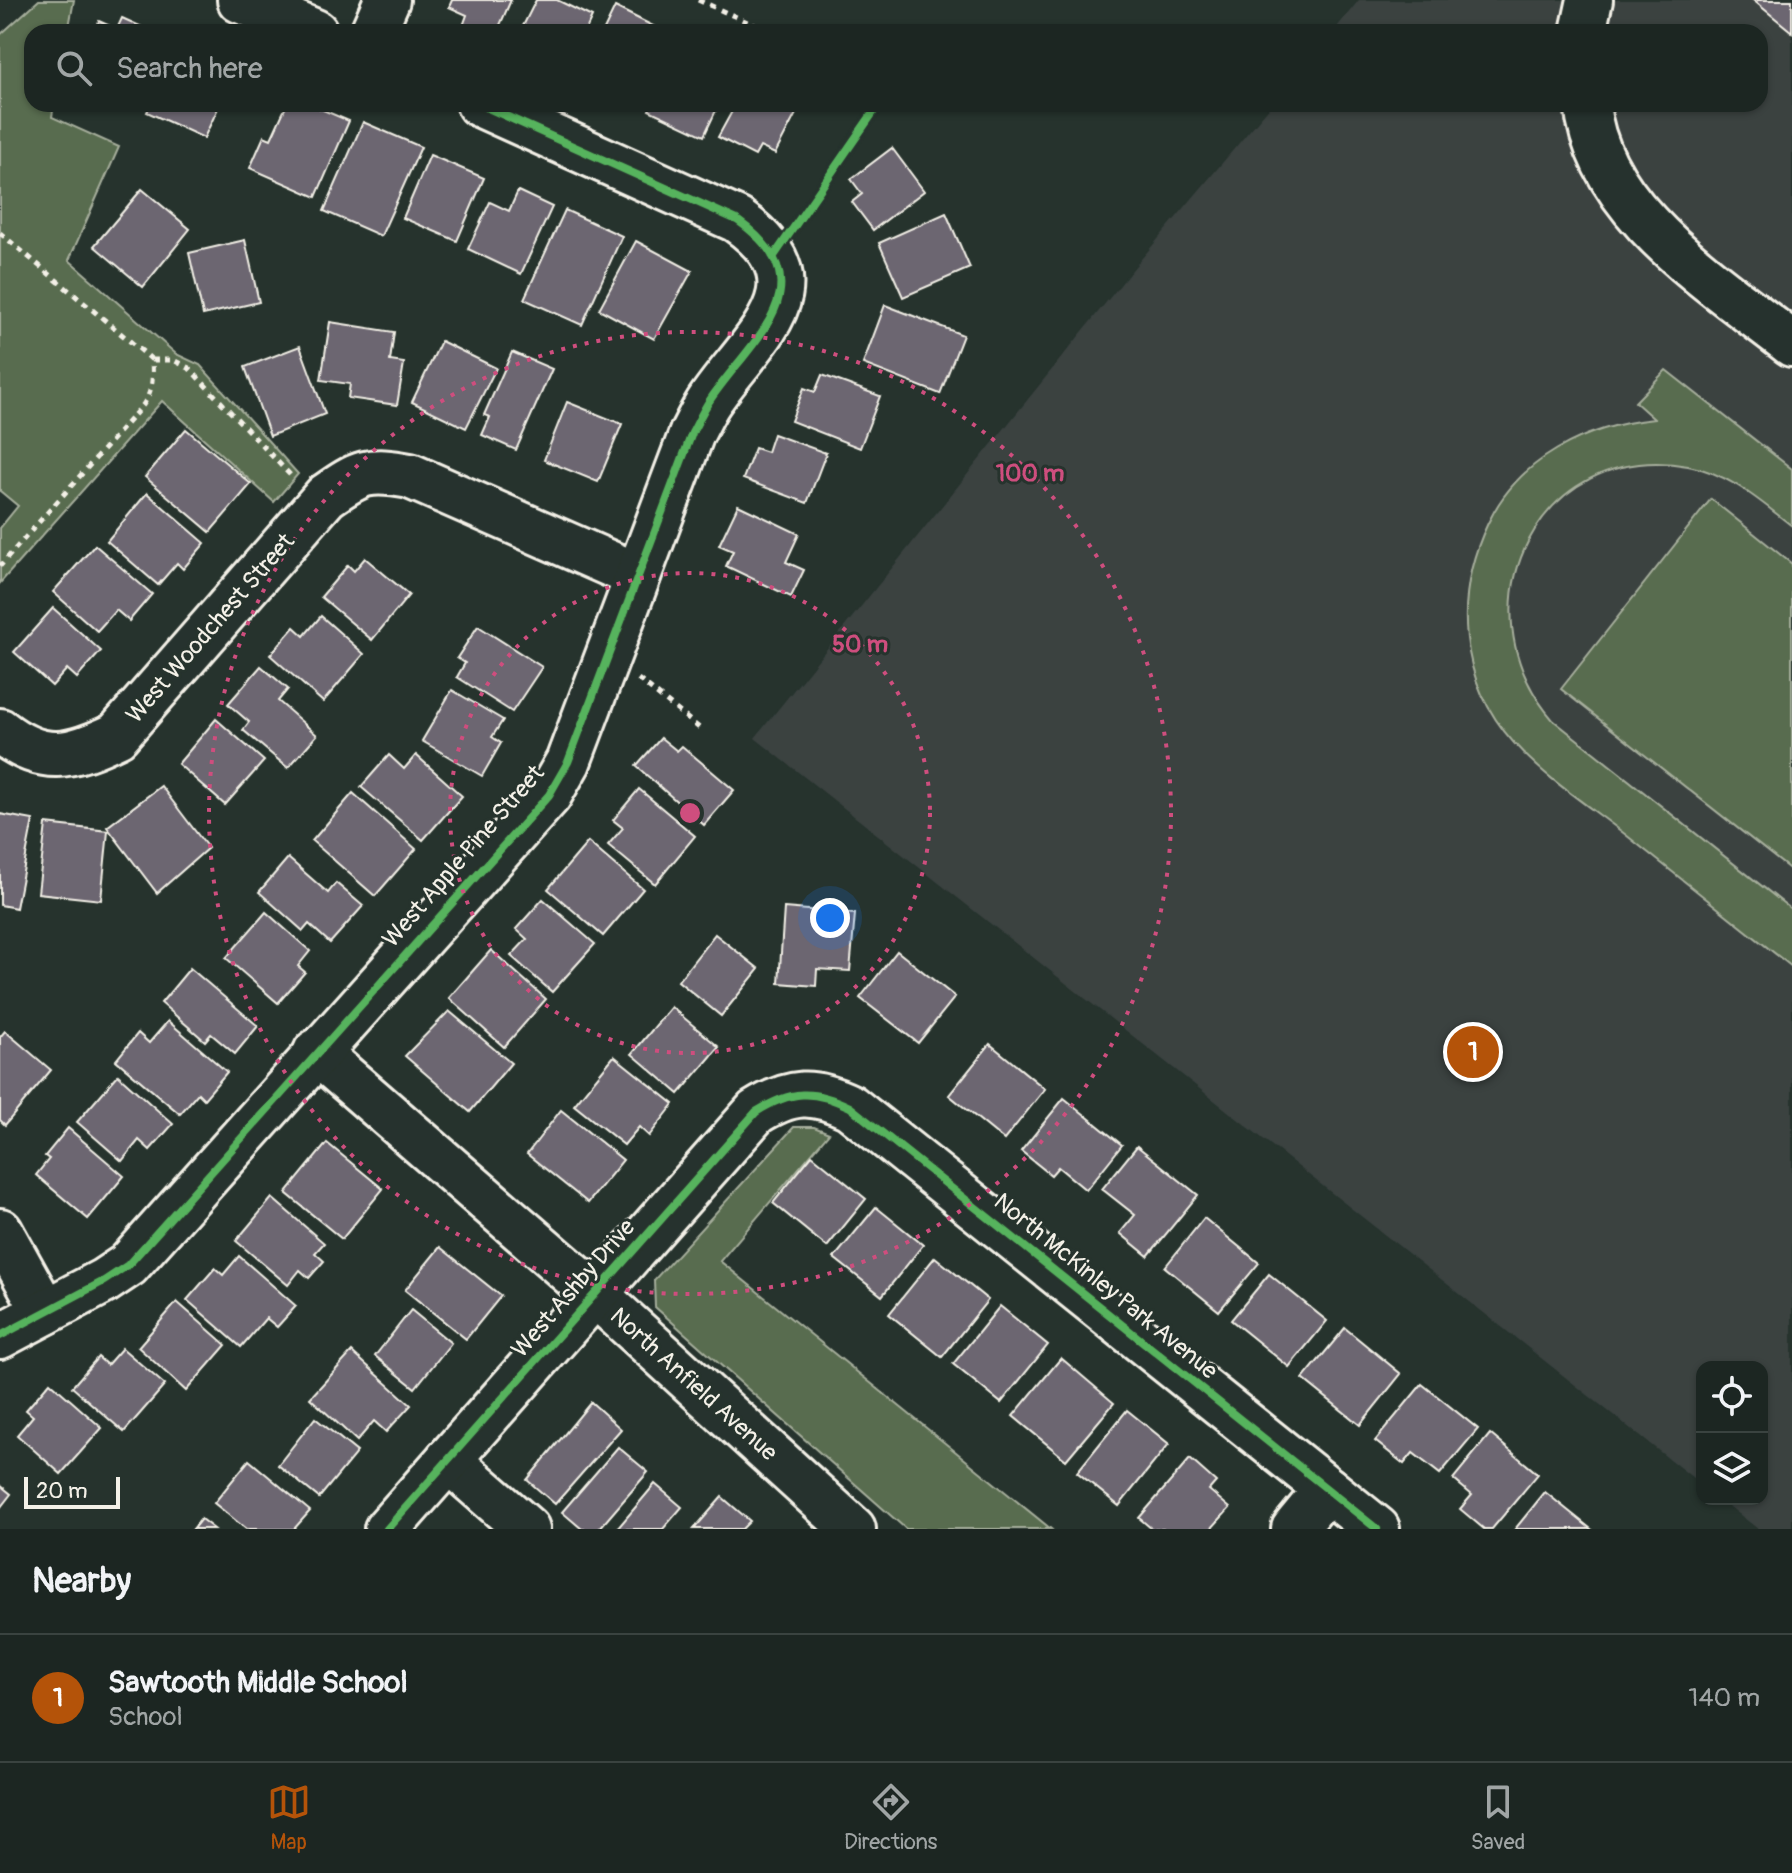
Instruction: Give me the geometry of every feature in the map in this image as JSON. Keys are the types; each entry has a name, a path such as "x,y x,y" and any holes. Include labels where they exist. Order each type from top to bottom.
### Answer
{"street":[{"path":"240,0 296,24"},
{"path":"376,24 387,0"},
{"path":"1585,24 1590,0"},
{"name":"West Apple Pine Street","path":"0,1336 128,1265 549,795 568,762 692,433 709,401 766,330 778,304 781,277 774,256 755,233 737,220 497,112"},
{"path":"1588,112 1589,125 1624,197 1662,241 1792,344"},
{"name":"West Woodchest Street","path":"0,731 29,750 52,756 80,753 117,735 318,505 355,476 375,470 410,476 638,576"},
{"name":"North Anfield Avenue","path":"316,1052 595,1294 853,1529"},
{"name":"West Ashby Drive","path":"387,1529 756,1112 777,1099 802,1094"},
{"name":"North McKinley Park Avenue","path":"802,1094 826,1095 850,1107 1377,1529"},
{"path":"0,1231 45,1312"},
{"path":"448,1460 527,1529"},
{"path":"1294,1529 1327,1489"}],"path":[{"path":"698,0 752,24"},
{"path":"0,233 152,360 173,360 189,368 318,505"},
{"path":"0,566 143,405 152,391 152,360"},
{"path":"608,655 703,731"}],"shaded area":[{"path":"1359,0 1792,0 1792,1529 1758,1529 1728,1505 1768,1505 1768,1361 1696,1361 1696,1480 755,738 1137,264 1265,112 1768,112 1768,24 1340,24"}],"green space":[{"path":"39,0 74,0 70,24 24,24 24,112 53,112 52,117 119,147 69,260 176,354 200,365 298,474 274,502 162,401 0,583 0,528 18,506 0,491 0,35"},
{"path":"1666,370 1792,469 1792,526 1731,482 1688,466 1636,465 1591,478 1555,505 1529,540 1514,583 1512,629 1525,676 1553,720 1792,910 1792,967 1526,756 1495,719 1481,693 1472,665 1467,637 1469,579 1488,523 1501,500 1517,480 1557,449 1604,429 1654,419 1635,402"},
{"path":"1711,499 1792,564 1792,871 1561,689"},
{"path":"794,1127 814,1127 829,1133 720,1261 1051,1529 906,1529 655,1307 654,1280"}],"building":[{"path":"452,0 511,0 500,24 464,24 467,15 449,7"},
{"path":"536,0 557,0 592,17 589,24 524,24"},
{"path":"1753,0 1792,0 1792,32"},
{"path":"615,7 649,24 607,24"},
{"path":"122,18 135,24 119,24"},
{"path":"147,112 216,112 204,138"},
{"path":"283,112 328,112 349,121 316,197 250,168 264,136 271,139"},
{"path":"653,112 715,112 704,136"},
{"path":"732,112 797,112 775,154 760,147 755,156 718,137"},
{"path":"363,122 421,147 381,236 324,211"},
{"path":"892,148 924,191 873,230 852,202 862,194 851,179"},
{"path":"430,155 484,178 457,241 403,218"},
{"path":"142,189 190,229 143,287 94,246"},
{"path":"518,191 552,207 521,274 468,249 490,202 509,211"},
{"path":"565,210 622,236 582,325 524,299"},
{"path":"946,213 970,268 903,297 879,243"},
{"path":"245,240 259,302 203,315 189,253"},
{"path":"636,241 692,271 654,339 599,309"},
{"path":"885,305 963,335 940,394 863,364"},
{"path":"330,322 394,332 390,361 404,363 397,405 348,398 350,384 321,380"},
{"path":"441,341 496,368 466,428 412,402"},
{"path":"300,346 325,414 270,436 245,367"},
{"path":"512,352 552,369 516,450 482,435 490,417 484,415"},
{"path":"822,375 880,396 860,448 791,421 804,388 815,392"},
{"path":"567,402 622,424 598,482 544,460"},
{"path":"186,429 251,484 210,532 145,477"},
{"path":"773,434 826,453 807,503 743,479 755,448 767,452"},
{"path":"147,493 205,543 183,569 177,563 158,585 107,541"},
{"path":"738,505 799,534 786,562 804,570 791,597 726,566 733,551 719,545"},
{"path":"95,545 152,594 129,621 116,610 97,631 53,592"},
{"path":"365,558 409,595 372,640 321,597 348,565 354,571"},
{"path":"53,608 101,651 77,678 67,669 52,686 14,652"},
{"path":"321,616 364,654 323,702 270,655 294,627 304,636"},
{"path":"478,626 542,667 512,712 457,677 465,663 457,658"},
{"path":"261,666 288,689 278,701 317,735 288,768 243,730 249,722 228,704"},
{"path":"452,690 503,720 492,737 501,743 482,776 422,741"},
{"path":"216,719 264,761 225,805 178,764"},
{"path":"661,738 677,751 682,746 734,790 704,825 636,766"},
{"path":"389,755 404,769 416,755 462,796 423,840 361,787"},
{"path":"161,786 208,848 157,893 107,827"},
{"path":"639,789 695,836 655,884 608,845 623,828 613,820"},
{"path":"353,793 416,849 375,896 312,841"},
{"path":"0,814 33,820 16,908 0,905"},
{"path":"46,824 108,831 101,900 38,893"},
{"path":"588,842 643,889 603,936 548,889"},
{"path":"288,858 328,893 336,883 363,906 330,943 309,924 303,931 259,892"},
{"path":"543,899 595,944 552,992 511,956 527,939 516,929"},
{"path":"784,908 855,914 850,971 817,969 816,986 779,983"},
{"path":"266,912 310,951 298,966 305,972 278,1003 226,958"},
{"path":"715,934 759,969 721,1016 678,981"},
{"path":"491,950 546,999 504,1047 449,998"},
{"path":"897,951 955,997 918,1043 860,998"},
{"path":"190,968 258,1026 235,1054 211,1034 205,1041 161,1003"},
{"path":"671,1007 719,1047 679,1094 632,1054"},
{"path":"449,1011 511,1063 470,1112 405,1056"},
{"path":"168,1021 227,1072 204,1099 198,1093 180,1114 116,1060 138,1033 149,1043"},
{"path":"5,1031 51,1070 5,1125 0,1120 0,1037"},
{"path":"990,1044 1045,1089 1004,1140 949,1095"},
{"path":"614,1056 674,1104 649,1136 639,1127 624,1145 574,1105"},
{"path":"118,1075 173,1124 150,1150 139,1140 122,1161 77,1122"},
{"path":"1064,1098 1122,1145 1086,1190 1058,1167 1051,1175 1021,1151"},
{"path":"561,1110 623,1160 588,1203 527,1154"},
{"path":"68,1128 124,1176 88,1219 36,1175 49,1159 45,1156"},
{"path":"327,1143 383,1189 342,1239 286,1193"},
{"path":"1137,1146 1198,1195 1148,1256 1120,1233 1135,1215 1102,1189"},
{"path":"812,1155 866,1199 827,1247 773,1203"},
{"path":"272,1198 324,1243 315,1253 324,1261 309,1278 300,1270 288,1285 236,1241"},
{"path":"876,1207 923,1245 882,1296 834,1258"},
{"path":"1204,1218 1259,1263 1219,1311 1165,1267"},
{"path":"440,1247 501,1296 466,1339 405,1290"},
{"path":"239,1256 296,1306 277,1327 266,1318 241,1347 187,1300 215,1268 223,1275"},
{"path":"935,1257 988,1300 942,1357 889,1314"},
{"path":"1269,1274 1327,1321 1289,1367 1231,1320"},
{"path":"177,1302 226,1345 186,1391 138,1347"},
{"path":"1000,1306 1048,1345 1001,1403 953,1364"},
{"path":"411,1310 451,1343 415,1388 375,1356"},
{"path":"1345,1328 1401,1374 1360,1425 1303,1379"},
{"path":"122,1348 165,1385 124,1432 72,1387 98,1357 107,1365"},
{"path":"352,1352 411,1405 386,1432 374,1421 357,1441 310,1398"},
{"path":"1061,1358 1114,1403 1066,1460 1013,1416"},
{"path":"50,1382 102,1428 61,1474 17,1435 33,1416 26,1410"},
{"path":"1422,1384 1478,1429 1440,1474 1413,1453 1404,1464 1375,1441"},
{"path":"591,1402 621,1429 555,1504 527,1480"},
{"path":"1127,1410 1169,1444 1119,1506 1077,1472"},
{"path":"315,1418 357,1452 319,1498 278,1465"},
{"path":"1490,1434 1538,1474 1492,1529 1484,1529 1460,1509 1472,1495 1453,1479"},
{"path":"618,1447 648,1472 599,1529 582,1529 562,1512"},
{"path":"1190,1459 1216,1482 1209,1490 1230,1508 1211,1529 1152,1529 1139,1518"},
{"path":"249,1460 310,1511 294,1529 246,1529 214,1503"},
{"path":"655,1484 682,1507 663,1529 617,1529"},
{"path":"0,1485 11,1494 0,1508"},
{"path":"1545,1492 1591,1529 1515,1529"},
{"path":"722,1497 750,1521 742,1529 694,1529"},
{"path":"201,1519 214,1529 193,1529"}],"cycle path":[{"path":"0,1336 128,1265 549,795 568,762 692,433 710,400 762,332 774,311 780,289 778,267 764,244 737,220 497,112"},
{"path":"774,256 873,112"},
{"path":"387,1529 756,1112 780,1099 802,1094 825,1097 850,1107 1377,1529"}],"place":[{"name":"Sawtooth Middle School","path":"1473,1052"}]}
